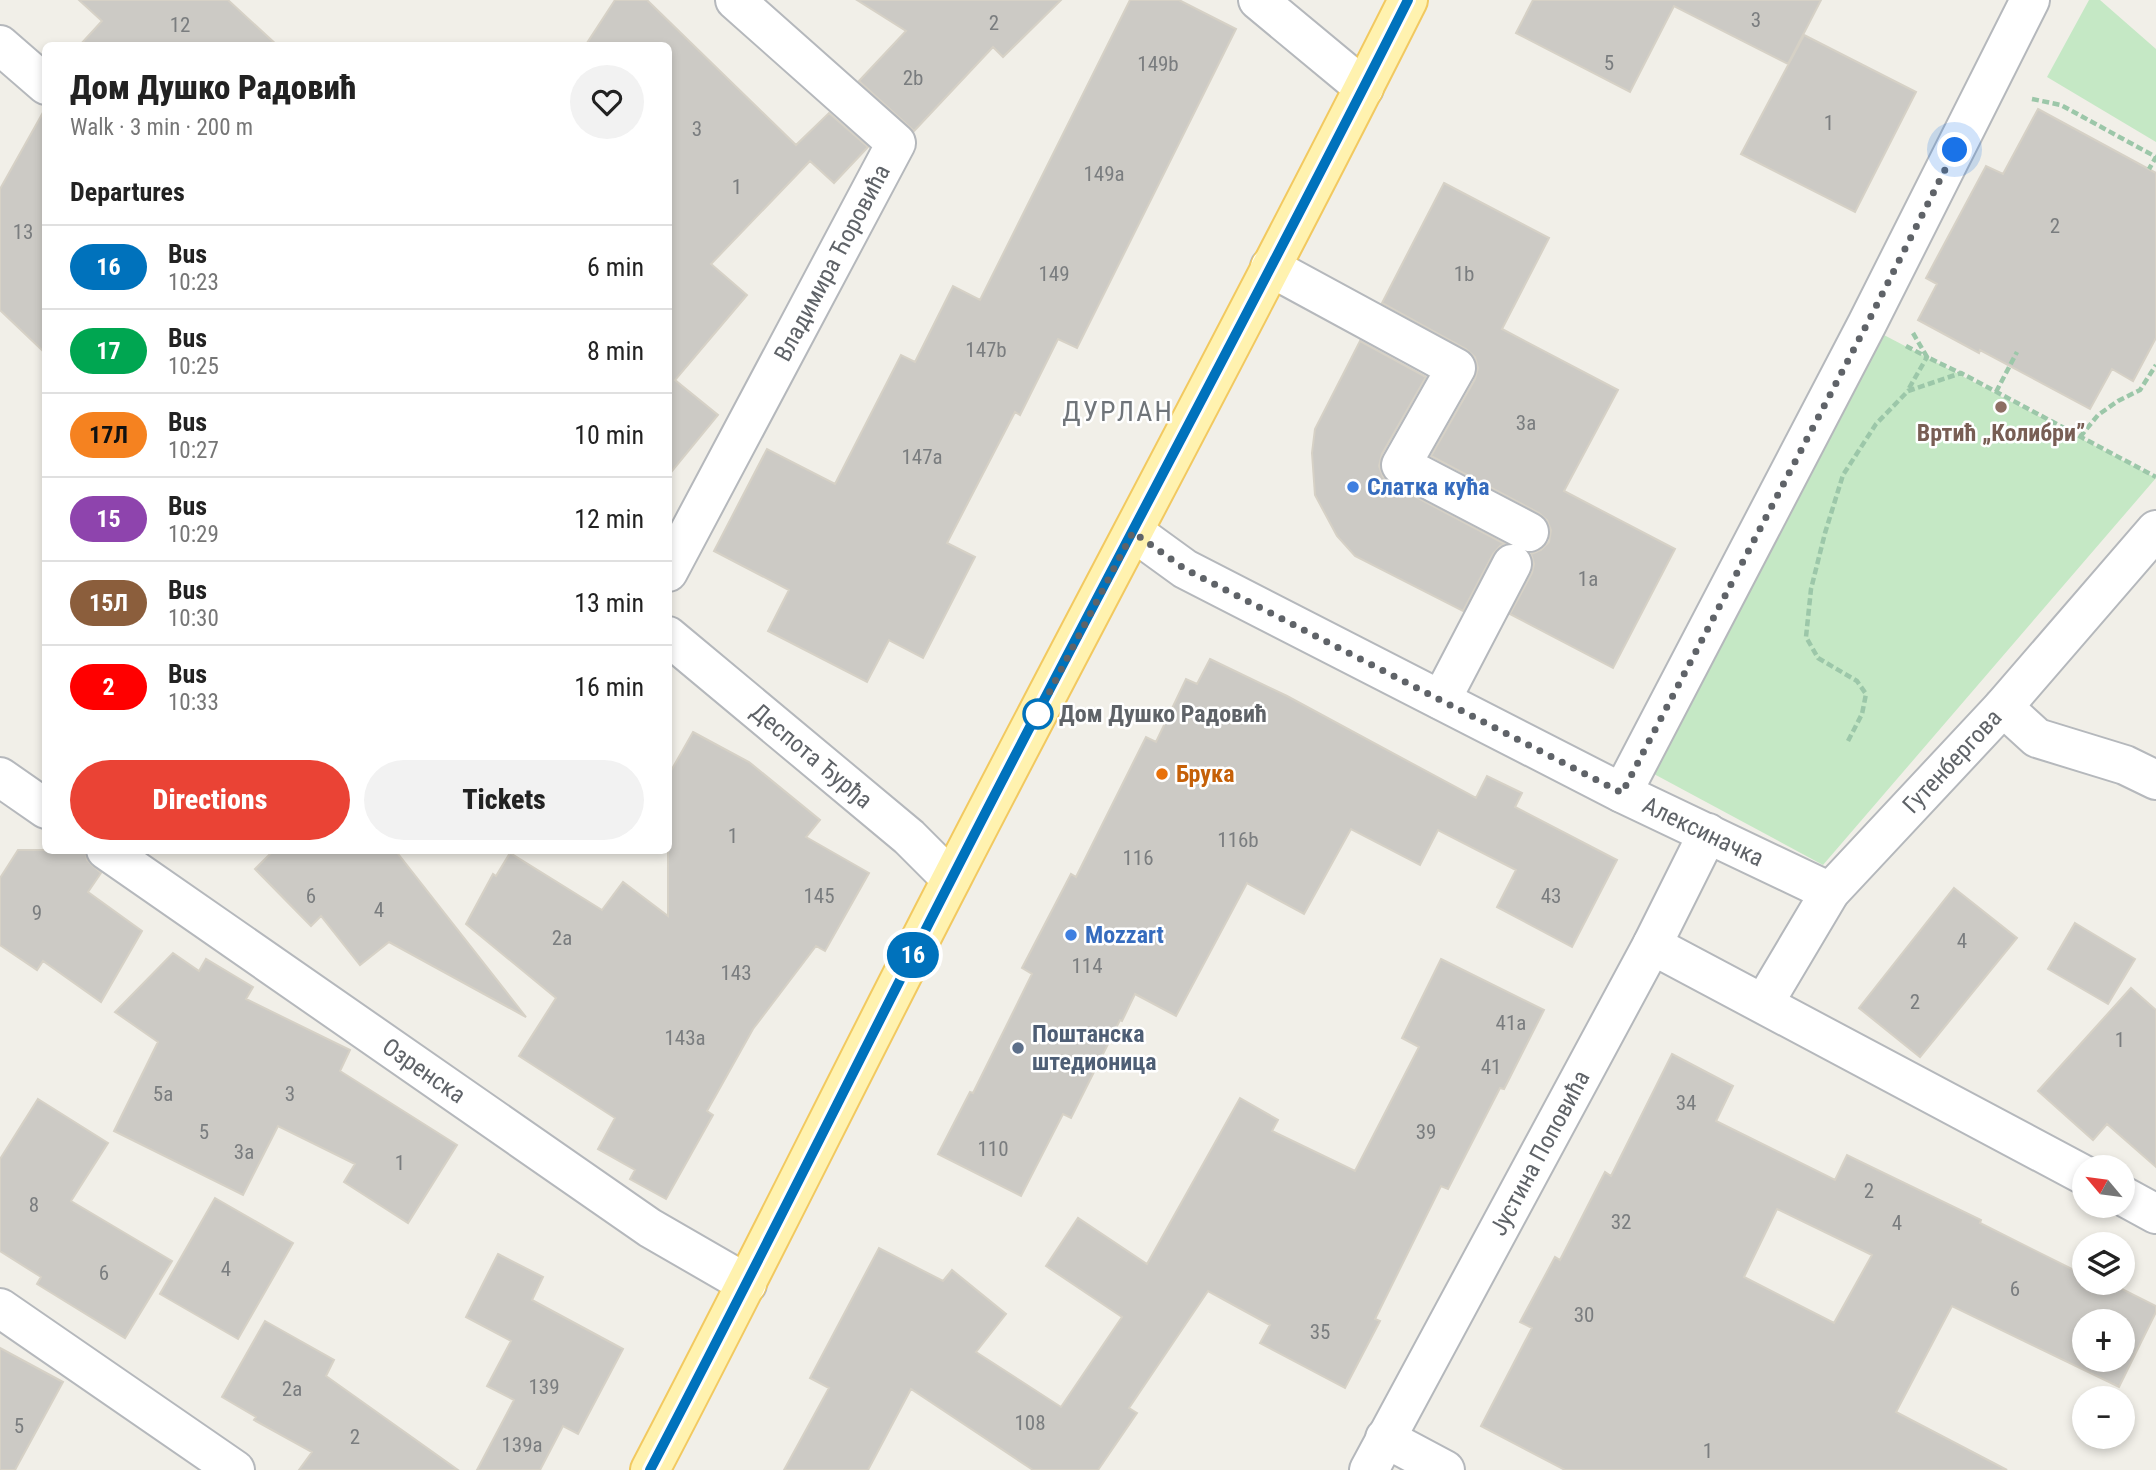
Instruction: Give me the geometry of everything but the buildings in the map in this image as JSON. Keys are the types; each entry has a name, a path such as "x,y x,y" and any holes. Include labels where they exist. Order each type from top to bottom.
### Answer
{"main road":[{"path":"650,1470 951,879 1408,0"}],"street":[{"name":"Владимира Ћоровића","path":"672,564 896,143 735,0"},
{"path":"1258,0 1364,88"},
{"path":"1622,793 1867,324 2030,0"},
{"path":"0,45 42,82"},
{"path":"1270,267 1456,368 1401,465 1520,548 1441,700"},
{"name":"Гутенбергова","path":"1764,1003 1830,892 2003,707 2156,530"},
{"name":"Алексиначка","path":"1133,532 1185,569 1622,793 1830,892"},
{"name":"Деспота Ђурђа","path":"672,639 909,837 951,879"},
{"path":"2003,707 2037,738 2125,765 2156,780"},
{"path":"0,777 42,806"},
{"name":"Јустина Поповића","path":"1377,1454 1652,945 1708,833"},
{"name":"Озренска","path":"112,854 650,1228 747,1284"},
{"path":"1652,945 2072,1169"},
{"path":"2135,1203 2156,1214"},
{"path":"0,1308 235,1470"},
{"path":"1377,1454 1446,1470"}],"path":[{"path":"2030,98 2061,105 2156,157 2149,169"},
{"path":"1910,327 1927,357 2156,477"},
{"path":"1996,392 2017,352"},
{"path":"1848,741 1862,713 1866,694 1857,681 1818,658 1806,637 1811,589 1843,475 1876,424 1908,391 1927,357"},
{"path":"2080,437 2098,415 2140,390 2156,365"},
{"path":"1908,391 1961,373"}],"green space":[{"path":"2089,0 2100,0 2156,49 2156,142 2047,77"},
{"name":"Вртић „Колибри”","path":"1884,335 2156,478 1823,865 1654,774"}],"bus line":[{"name":"16","path":"650,1470 951,879 1408,0"}],"place":[{"name":"Вртић „Колибри”","path":"2001,407"},
{"name":"Слатка кућа","path":"1353,487"},
{"name":"Дом Душко Радовић","path":"1038,714"},
{"name":"Брука","path":"1162,774"},
{"name":"Mozzart","path":"1071,935"},
{"name":"Поштанска штедионица","path":"1018,1048"}],"district":[{"name":"ДУРЛАН","path":"1118,411"}],"route":[{"path":"1038,714 1133,532 1185,569 1622,793 1955,150"}]}
